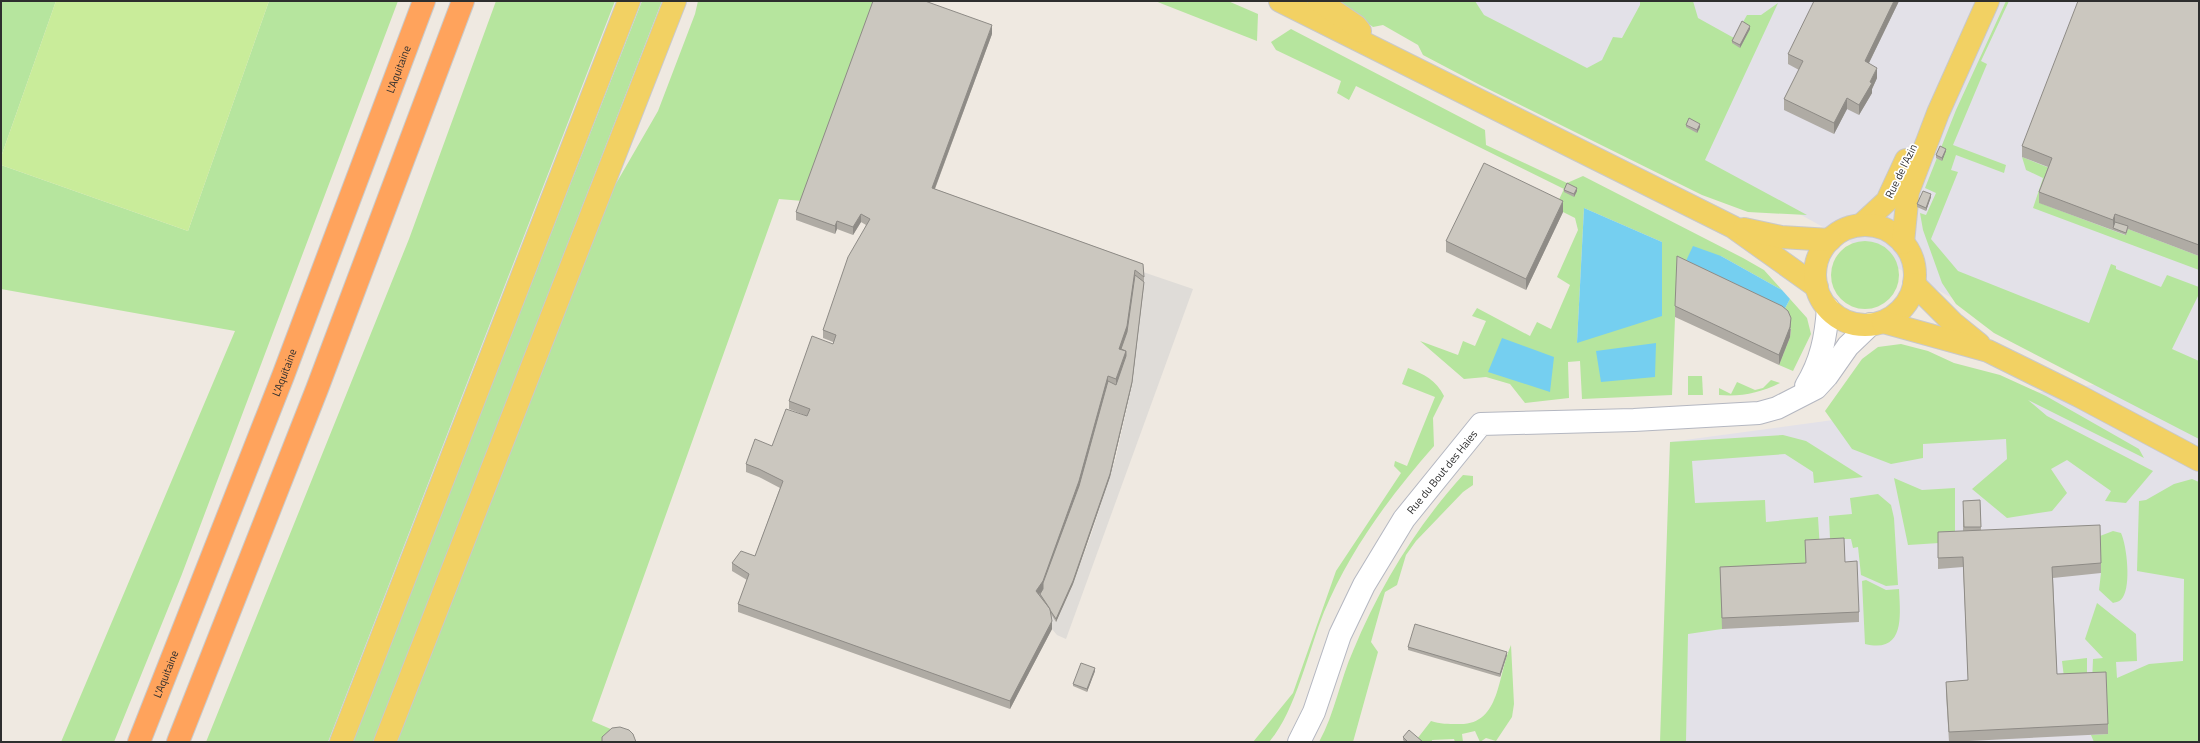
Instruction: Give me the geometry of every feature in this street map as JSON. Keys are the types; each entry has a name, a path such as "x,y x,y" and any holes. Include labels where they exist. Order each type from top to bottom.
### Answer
{"highway":[{"name":"L'Aquitaine","path":"139,742 288,362 424,1"},
{"path":"178,742 317,389 462,1"}],"main road":[{"path":"341,742 630,1"},
{"path":"385,742 674,1"},
{"path":"1280,1 1733,226 1817,287"},
{"path":"1319,1 1356,26 1376,50"},
{"name":"Rue de l'Azin","path":"1903,243 1908,192 1938,113 1988,1"},
{"name":"Rue de l'Azin","path":"1861,225 1887,201 1917,138 1938,113"},
{"path":"1877,323 1897,313 1908,300 1914,284 1915,270 1911,255 1903,243 1891,232 1877,226 1861,225 1844,230 1830,240 1820,254 1816,270 1817,287 1821,298 1828,308 1848,322 1877,323 1988,350"},
{"path":"1733,226 1781,237 1830,240"},
{"path":"1914,284 1953,323 1988,350 2080,396 2199,460"}],"street":[{"name":"Rue du Bout des Haies","path":"1796,398 1812,376 1822,352 1826,335 1828,308"},
{"name":"Rue du Bout des Haies","path":"1299,742 1314,712 1340,635 1364,585 1404,519 1481,424 1634,420 1759,413 1777,408 1816,388 1827,376 1848,346 1877,323"}],"shaded area":[{"path":"1419,1 2199,1 2199,742 1665,742 1670,442 2107,383 1692,155"},
{"path":"1143,272 1193,289 1066,639 1057,635 1052,629 1052,623 1039,596 1056,621 1070,591 1091,535 1116,457 1132,384 1144,285"}],"green space":[{"path":"1,1 56,1 1,157"},
{"path":"56,1 269,1 188,231 1,165 1,157"},
{"path":"269,1 398,1 182,574 114,742 61,742 235,331 1,289 1,165 188,231"},
{"path":"496,1 615,1 328,742 206,742 409,239"},
{"path":"642,1 662,1 374,742 352,742"},
{"path":"698,1 875,1 803,201 779,199 592,721 613,730 608,742 397,742 610,194 658,111 695,14"},
{"path":"1155,1 1228,1 1258,14 1257,41"},
{"path":"1337,1 1475,1 1484,15 1587,68 1602,60 1613,37 1622,38 1640,5 1640,1 1693,1 1698,18 1734,38 1747,15 1761,15 1778,3 1705,160 1807,215 1748,212 1702,195 1480,85 1423,55 1418,45 1383,25 1373,27"},
{"path":"2006,1 2009,1 1981,61 1987,64 1953,145 2006,165 2004,173 1956,155 1951,170 1958,172 1931,239 1958,271 2089,323 2111,264 2116,266 2116,269 2161,287 2167,275 2199,287 2199,294 2172,349 2199,361 2199,439 1994,333 1956,304 1942,283 1923,230 1920,213 1926,215 1936,193 1925,188 1956,110"},
{"path":"1291,29 1485,130 1486,145 1567,183 1583,176 1764,270 1782,290 1721,256 1685,263 1677,267 1672,395 1582,399 1580,361 1568,362 1569,398 1525,403 1510,384 1486,377 1464,379 1420,341 1458,355 1463,341 1475,346 1486,321 1472,316 1477,308 1530,336 1537,322 1551,329 1570,285 1557,277 1578,230 1575,218 1555,208 1564,189 1356,86 1349,100 1337,93 1341,81 1276,50 1271,42","holes":["1584,208 1662,242 1577,343"]},
{"path":"2022,157 2052,169 2040,203 2125,235 2128,229 2199,256 2199,270 2033,208 2043,178 2026,170"},
{"path":"1858,241 1872,241 1884,246 1894,256 1899,268 1899,282 1894,294 1884,304 1872,309 1858,309 1846,304 1836,294 1831,282 1831,268 1836,256 1846,246"},
{"path":"1790,299 1807,318 1811,334 1793,371 1779,365 1790,337 1791,329 1781,316"},
{"path":"1901,344 1928,351 1954,363 2000,375 2046,396 2139,449 2144,458 2028,400 2047,416 2153,471 2126,503 2105,501 2111,491 2067,460 2051,469 2067,493 2052,511 2007,518 1972,489 2007,459 2006,439 1923,444 1923,458 1891,464 1852,449 1825,411 1862,359 1878,347"},
{"path":"1408,368 1429,378 1441,390 1444,396 1433,418 1434,446 1402,484 1372,524 1346,567 1324,612 1294,698 1278,730 1269,742 1253,742 1293,693 1336,571 1401,473 1394,466 1395,461 1407,466 1435,397 1402,384"},
{"path":"1688,376 1702,376 1703,395 1688,395"},
{"path":"1771,380 1780,383 1750,394 1719,395 1719,388 1731,394 1737,382 1755,390 1763,388"},
{"path":"1783,435 1806,441 1863,477 1814,483 1813,472 1785,454 1692,461 1695,503 1765,500 1766,522 1818,517 1820,550 1806,574 1722,629 1688,634 1686,742 1660,742 1670,442"},
{"path":"1463,475 1473,476 1473,485 1463,492 1416,541 1406,555 1397,585 1385,592 1371,642 1378,652 1353,742 1319,742 1325,731 1344,673 1353,651 1387,580 1400,558 1430,515"},
{"path":"1894,478 1922,490 1955,488 1955,542 1908,545"},
{"path":"2192,479 2199,482 2199,742 2094,742 2091,735 2108,734 2092,683 2093,659 2103,658 2085,639 2097,603 2136,634 2137,661 2116,662 2117,678 2149,664 2183,661 2184,579 2137,571 2139,501 2146,500 2174,484"},
{"path":"1878,494 1891,505 1894,518 1898,585 1886,586 1861,575 1858,547 1853,548 1851,539 1830,539 1829,516 1852,514 1850,498"},
{"path":"2113,531 2121,533 2123,539 2127,565 2127,584 2123,597 2117,602 2113,603 2099,590 2101,573 2100,536"},
{"path":"1866,580 1886,590 1899,589 1900,610 1898,630 1894,638 1888,643 1878,646 1865,644 1862,581"},
{"path":"1511,645 1514,704 1512,717 1496,741 1486,738 1480,742 1475,731 1462,734 1463,742 1455,742 1454,739 1420,742 1417,739 1431,721 1458,724 1472,722 1482,717 1490,708 1495,697 1506,657"},
{"path":"2087,658 2087,675 2064,677 2062,661"}],"water":[{"path":"1584,208 1662,242 1662,316 1577,343"},
{"path":"1693,246 1721,256 1782,290 1790,299 1781,316 1685,263"},
{"path":"1502,338 1554,357 1550,392 1488,372"},
{"path":"1656,343 1655,377 1601,382 1596,351"}],"building":[{"path":"873,1 925,1 992,25 932,188 1143,264 1144,277 1135,270 1127,326 1119,349 1126,351 1116,379 1108,376 1079,481 1043,581 1036,591 1050,609 1052,621 1010,701 738,604 749,574 732,563 741,551 755,556 783,481 746,464 755,439 772,446 786,409 807,416 810,409 789,401 812,336 833,344 836,335 823,330 848,257 870,219 861,214 853,227 837,221 835,226 796,212"},
{"path":"1814,1 1894,1 1865,61 1877,68 1870,82 1872,83 1859,105 1847,98 1834,123 1784,99 1803,61 1788,54"},
{"path":"2078,1 2199,1 2199,245 2115,214 2113,220 2039,192 2052,158 2022,146"},
{"path":"1742,21 1750,26 1740,45 1732,41"},
{"path":"1689,118 1700,124 1697,130 1686,125"},
{"path":"1940,146 1946,149 1942,158 1936,155"},
{"path":"1484,163 1563,201 1526,279 1446,241"},
{"path":"1567,183 1577,188 1574,194 1564,190"},
{"path":"1923,191 1931,194 1926,208 1917,204"},
{"path":"2115,222 2128,226 2126,233 2113,228"},
{"path":"1677,256 1782,306 1788,311 1791,318 1790,327 1779,355 1675,306"},
{"path":"1135,275 1144,282 1132,382 1110,474 1073,581 1056,619 1040,594 1079,486 1108,381 1116,385 1126,356 1126,351 1121,349 1127,332"},
{"path":"1980,500 1981,527 1964,527 1963,501"},
{"path":"2100,525 2101,563 2052,567 2057,674 2106,672 2108,724 1949,732 1946,682 1968,680 1963,557 1938,558 1938,532"},
{"path":"1844,538 1845,562 1857,561 1859,612 1722,618 1720,567 1806,563 1805,540"},
{"path":"1415,624 1507,652 1500,674 1408,647"},
{"path":"1081,663 1095,668 1087,689 1073,684"},
{"path":"620,727 629,730 633,734 636,742 602,742 602,737 612,728"},
{"path":"1409,730 1423,742 1408,742 1403,737"}]}
